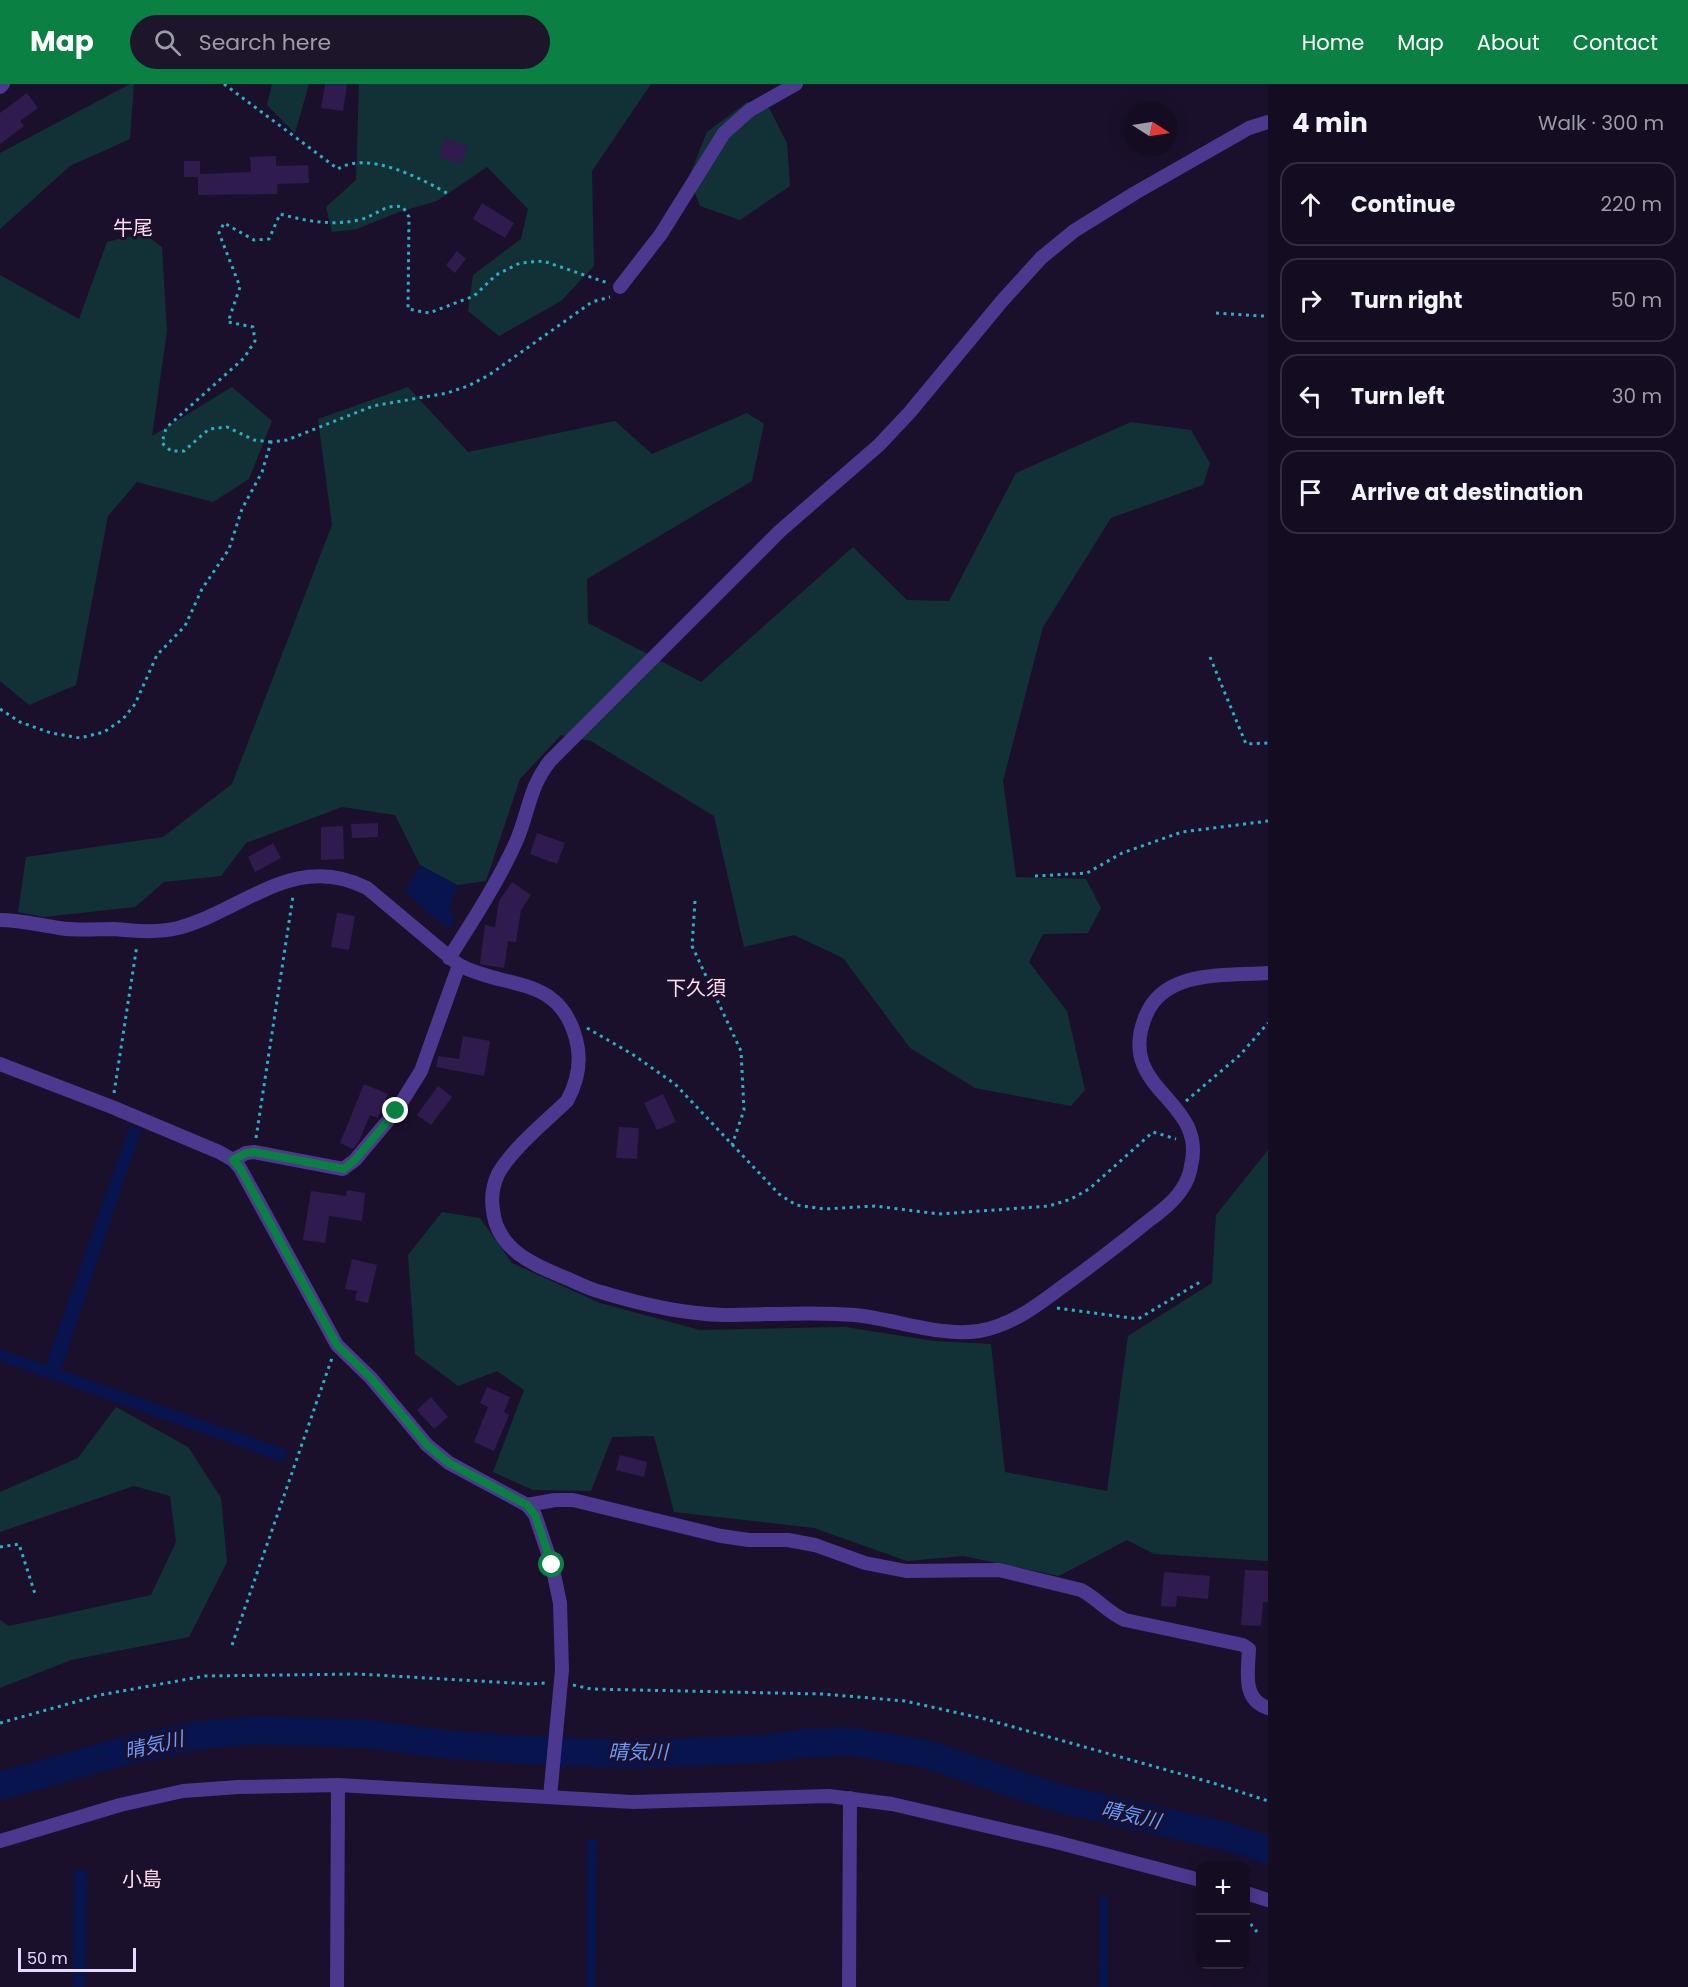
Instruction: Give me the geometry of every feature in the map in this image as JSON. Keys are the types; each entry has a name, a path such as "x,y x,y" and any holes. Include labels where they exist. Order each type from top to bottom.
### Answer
{"street":[{"path":"620,287 661,234 724,133 750,110 796,84"},
{"path":"233,1160 246,1153 254,1152 344,1169 355,1160 396,1111 421,1071 454,962 473,920 516,842 525,820 532,789 539,774 550,761 780,531 879,445 910,412 1002,301 1041,258 1074,231 1135,193 1249,129 1268,122"},
{"path":"0,920 62,928 139,932 176,929 210,917 265,889 294,879 324,876 352,880 367,888 454,962 472,972 529,986 548,995 563,1008 572,1022 579,1049 579,1069 572,1093 567,1101 508,1158 494,1187 493,1215 498,1231 506,1244 518,1255 534,1265 600,1292 663,1308 720,1315 840,1314 876,1317 949,1332 980,1331 1011,1321 1038,1305 1108,1253 1169,1203 1183,1188 1194,1155 1192,1140 1187,1124 1178,1108 1154,1085 1140,1061 1139,1041 1145,1016 1155,998 1173,985 1200,978 1268,973"},
{"path":"0,1064 112,1107 233,1160 240,1168 337,1345 371,1378 427,1445 449,1463 527,1505 535,1515 552,1565 560,1603 561,1670 550,1797"},
{"path":"527,1505 555,1500 573,1500 721,1536 749,1540 788,1540 815,1545 865,1563 906,1571 999,1570 1081,1590 1093,1596 1114,1616 1125,1620 1244,1645 1249,1649 1250,1695 1260,1706 1268,1708"},
{"path":"337,1987 338,1785"},
{"path":"0,1841 120,1805 183,1791 238,1787 338,1785 633,1802 829,1796 892,1804 1056,1842 1196,1879"},
{"path":"849,1987 850,1798"},
{"path":"1250,1895 1268,1900"}],"path":[{"path":"224,84 338,169 347,163 384,165 420,178 450,195"},
{"path":"394,205 403,207 409,217 408,309 429,313 474,296 496,275 520,263 543,261 620,287 613,295 592,302 489,375 468,386 447,393 373,406 287,440 271,441 254,440 227,427 209,429 184,451 171,451 162,443 166,428 244,358 255,341 253,327 228,322 240,287 219,232 224,223 254,240 269,239 280,214 306,221 336,224 361,219 394,205"},
{"path":"1216,313 1268,315"},
{"path":"0,709 20,722 51,733 80,738 104,732 123,719 135,704 157,654 185,626 202,589 229,549 242,509 262,472 271,441"},
{"path":"1210,657 1246,744 1268,742"},
{"path":"1035,876 1087,873 1122,853 1182,832 1268,821"},
{"path":"254,1152 294,879"},
{"path":"695,902 692,946 741,1051 744,1110 732,1145"},
{"path":"112,1107 139,932"},
{"path":"572,1022 632,1054 675,1084 779,1194 796,1204 824,1209 875,1206 939,1214 1049,1206 1071,1199 1089,1189 1153,1132 1183,1140 1192,1140"},
{"path":"1178,1108 1240,1055 1268,1023"},
{"path":"1038,1305 1138,1319 1200,1282"},
{"path":"232,1645 337,1345"},
{"path":"0,1547 19,1544 36,1597"},
{"path":"0,1723 100,1695 205,1676 358,1674 530,1684 559,1682 591,1689 822,1694 905,1701 985,1719 1202,1779 1268,1801"},
{"path":"1250,1924 1257,1932"}],"green space":[{"path":"130,84 134,84 130,139 70,166 0,229 0,153"},
{"path":"272,84 309,84 295,133 267,105"},
{"path":"359,84 651,84 592,171 594,266 561,301 499,336 468,311 473,275 521,239 528,209 487,167 437,201 399,212 357,229 332,232 326,207 356,180"},
{"path":"747,102 769,108 787,143 790,186 740,220 700,206 689,177 707,132"},
{"path":"143,233 162,247 167,331 152,436 232,387 272,421 249,479 213,502 137,482 108,516 76,685 29,705 0,681 0,275 79,319 107,242"},
{"path":"408,387 468,452 615,421 652,454 747,413 764,424 752,481 587,579 588,623 701,682 853,547 907,600 949,601 1016,473 1131,422 1191,430 1210,463 1203,485 1111,518 1043,627 1003,781 1016,877 1086,879 1101,908 1088,933 1043,934 1029,962 1067,1011 1085,1090 1071,1106 975,1088 910,1048 843,958 794,935 744,947 714,816 591,741 561,735 520,779 486,881 457,885 420,865 395,815 342,807 246,843 221,876 164,882 135,907 43,917 18,912 26,857 163,837 232,784 332,525 318,419"},
{"path":"1268,1150 1268,1561 1154,1554 1127,1540 1059,1576 963,1556 907,1561 814,1528 674,1512 654,1436 612,1437 591,1491 533,1490 493,1472 524,1390 497,1371 458,1386 415,1354 408,1255 442,1212 480,1218 512,1263 600,1303 700,1330 845,1327 934,1341 991,1344 1005,1472 1107,1491 1128,1336 1212,1283 1216,1215"},
{"path":"116,1407 188,1447 221,1498 227,1562 189,1637 71,1660 0,1688 0,1620 9,1626 151,1595 176,1542 170,1496 134,1486 0,1532 0,1492 78,1458"}],"shaded area":[{"path":"420,865 457,885 449,912 456,917 448,930 405,892"},
{"path":"130,1125 141,1130 61,1370 288,1450 283,1462 0,1361 0,1349 46,1365"},
{"path":"587,1839 597,1839 595,1987 586,1987"},
{"path":"87,1869 85,1987 73,1987 74,1870"},
{"path":"1100,1896 1108,1898 1108,1987 1099,1987"}],"building":[{"path":"325,84 347,84 343,111 321,108"},
{"path":"27,93 38,108 20,121 24,126 0,144 0,113"},
{"path":"445,138 468,146 461,164 439,157"},
{"path":"276,156 276,166 308,165 309,183 277,184 277,194 198,195 198,177 184,177 184,161 200,161 200,174 251,172 250,157"},
{"path":"482,203 514,223 505,238 473,219"},
{"path":"457,251 466,259 455,273 446,265"},
{"path":"378,823 378,837 352,838 351,824"},
{"path":"343,826 344,859 321,860 321,827"},
{"path":"537,833 565,843 557,864 530,854"},
{"path":"273,843 281,858 255,872 248,857"},
{"path":"512,882 531,895 521,910 516,942 508,941 504,968 480,964 485,925 495,927 499,901"},
{"path":"337,913 355,916 349,950 331,947"},
{"path":"463,1036 490,1041 484,1076 436,1067 438,1056 459,1059"},
{"path":"364,1084 388,1094 378,1118 370,1115 353,1149 340,1143"},
{"path":"438,1086 452,1097 431,1125 417,1115"},
{"path":"663,1094 676,1122 657,1130 644,1103"},
{"path":"619,1127 639,1128 637,1159 616,1158"},
{"path":"347,1190 365,1193 362,1221 329,1216 325,1243 303,1240 311,1191 346,1196"},
{"path":"352,1259 377,1265 368,1303 355,1300 357,1291 345,1289"},
{"path":"487,1387 510,1397 504,1412 509,1415 494,1451 474,1442 488,1407 480,1403"},
{"path":"431,1397 448,1417 434,1429 417,1410"},
{"path":"620,1455 647,1462 644,1477 616,1470"},
{"path":"1245,1570 1268,1571 1268,1602 1263,1602 1261,1626 1241,1625"},
{"path":"1164,1572 1210,1576 1208,1599 1177,1596 1176,1607 1161,1606"}],"waterway":[{"name":"晴気川","path":"0,1786 121,1752 193,1736 257,1730 368,1734 444,1744 524,1750 636,1754 760,1749 807,1743 850,1741 926,1754 1058,1798 1225,1836 1268,1850"}],"district":[{"name":"牛尾","path":"133,228"},
{"name":"下久須","path":"696,988"},
{"name":"小島","path":"142,1879"}],"route":[{"path":"396,1111 355,1160 344,1169 254,1152 246,1153 233,1160 240,1168 337,1345 371,1378 427,1445 449,1463 527,1505 535,1515 552,1565"}]}
